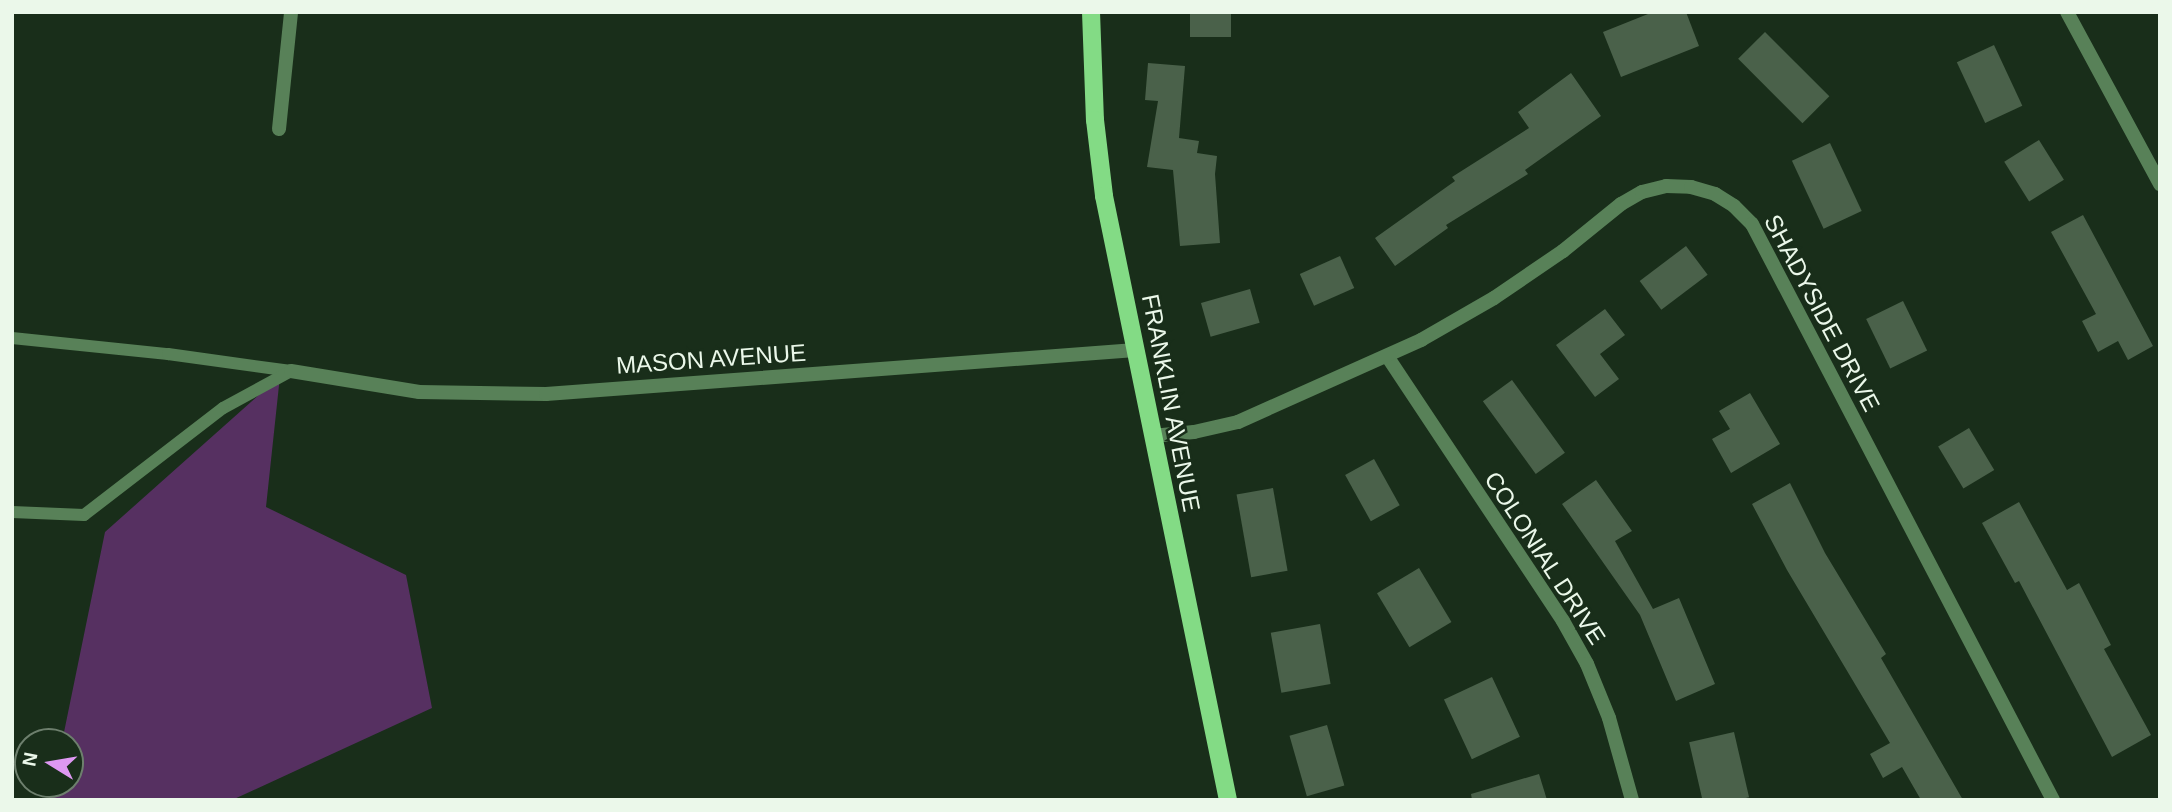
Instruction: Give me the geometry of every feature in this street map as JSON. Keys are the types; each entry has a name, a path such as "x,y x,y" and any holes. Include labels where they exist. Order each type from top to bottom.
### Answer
{"main road":[{"name":"FRANKLIN AVENUE","path":"1091,12 1095,120 1104,196 1228,800"}],"street":[{"path":"279,129 290,12"},
{"path":"2067,12 2160,184"},
{"name":"SHADYSIDE DRIVE","path":"1152,436 1194,432 1238,422 1387,356 1494,298 1563,251 1621,204 1642,192 1665,186 1691,187 1715,194 1734,206 1752,224 2053,800"},
{"name":"MASON AVENUE","path":"291,371 419,392 546,394 1135,349"},
{"name":"COLONIAL DRIVE","path":"1387,356 1563,621 1587,664 1609,718 1632,800"}],"lane":[{"path":"12,338 168,354 291,371"},
{"path":"12,512 84,515 223,408 291,371"}],"shaded area":[{"path":"280,376 266,507 406,575 432,708 232,800 50,800 84,798 84,728 65,728 105,532"}],"building":[{"path":"1190,12 1231,12 1231,37 1190,37"},
{"path":"1653,12 1686,12 1699,46 1621,77 1603,32"},
{"path":"1765,32 1829,96 1802,123 1738,59"},
{"path":"1994,45 2022,106 1985,123 1957,62"},
{"path":"1148,63 1185,66 1179,138 1199,141 1197,153 1217,156 1215,174 1220,243 1180,246 1173,170 1147,167 1158,101 1145,100"},
{"path":"1571,73 1601,116 1525,170 1528,174 1446,225 1448,228 1395,266 1375,238 1455,181 1452,177 1529,128 1518,112"},
{"path":"2039,140 2064,180 2029,202 2004,162"},
{"path":"1830,143 1862,211 1824,229 1792,161"},
{"path":"2083,215 2153,346 2128,360 2118,341 2098,352 2082,321 2096,314 2051,232"},
{"path":"1686,246 1708,275 1661,310 1640,281"},
{"path":"1340,256 1354,288 1314,306 1300,274"},
{"path":"1250,289 1260,323 1211,337 1201,303"},
{"path":"1903,301 1927,350 1890,368 1866,319"},
{"path":"1605,309 1625,335 1600,354 1619,379 1595,397 1556,345"},
{"path":"1512,380 1565,453 1536,474 1483,401"},
{"path":"1750,393 1780,444 1731,473 1712,439 1730,429 1719,411"},
{"path":"1969,428 1994,470 1963,489 1938,447"},
{"path":"1374,459 1400,505 1371,521 1345,475"},
{"path":"1596,480 1632,531 1615,541 1653,609 1679,598 1715,684 1676,701 1640,615 1562,504"},
{"path":"1790,483 1825,553 1886,654 1881,658 1963,800 1921,800 1902,767 1883,778 1870,754 1890,743 1787,570 1752,504"},
{"path":"1273,488 1288,571 1251,577 1237,494"},
{"path":"2019,502 2067,590 2079,583 2111,645 2104,649 2151,735 2112,757 2019,581 2015,583 1982,523"},
{"path":"1419,568 1451,622 1409,647 1377,593"},
{"path":"1320,624 1331,684 1281,693 1271,633"},
{"path":"1492,677 1520,737 1472,759 1444,699"},
{"path":"1327,725 1344,786 1307,796 1290,736"},
{"path":"1734,732 1749,797 1702,800 1689,742"},
{"path":"1539,774 1547,800 1472,800 1471,794"}]}
